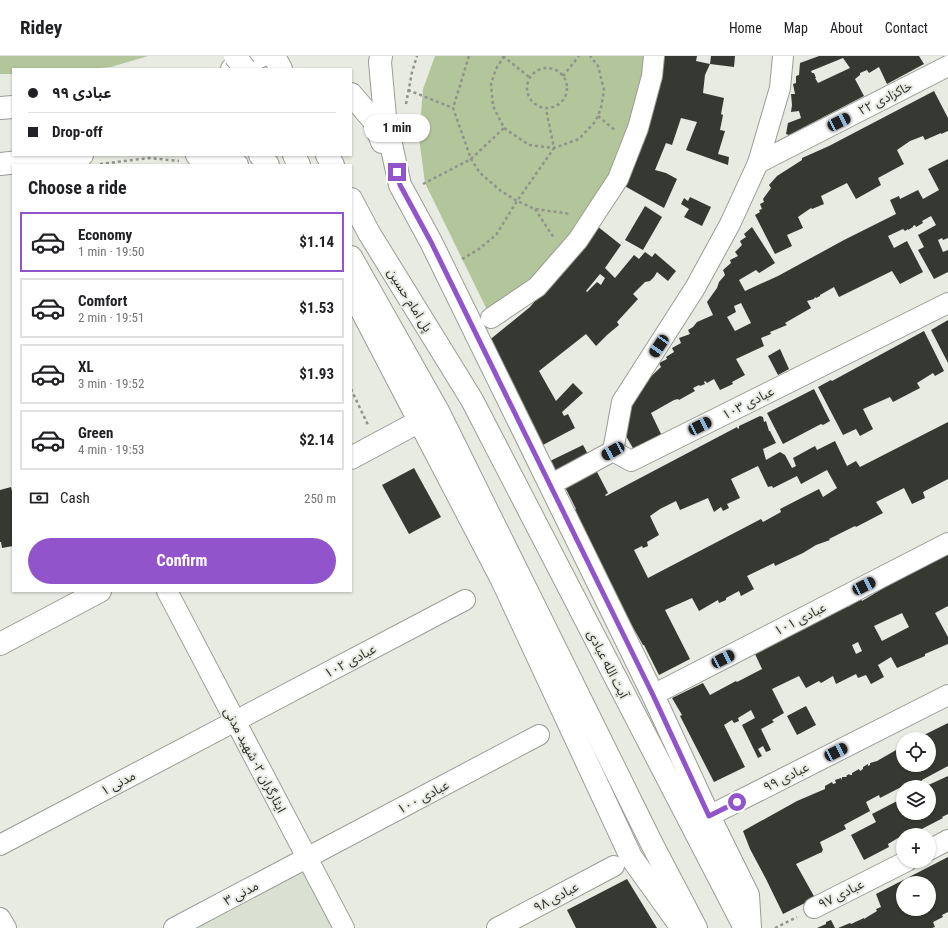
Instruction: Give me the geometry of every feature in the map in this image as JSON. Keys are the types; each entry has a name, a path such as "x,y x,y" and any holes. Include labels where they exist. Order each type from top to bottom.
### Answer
{"main road":[{"path":"235,56 244,68"},
{"path":"234,68 261,56"},
{"path":"274,56 280,68"},
{"path":"381,56 380,62 384,117 431,242 653,695 709,816 748,895 750,928"},
{"path":"352,95 374,121 410,186"},
{"path":"0,108 12,108"},
{"path":"0,164 73,156"},
{"path":"261,156 267,164"},
{"path":"191,159 229,164"},
{"name":"پل امام حسین","path":"352,201 370,233 472,400"},
{"path":"352,259 429,417 696,928"},
{"path":"352,292 429,417 502,580 631,857 683,928"},
{"name":"آیت الله عبادی","path":"472,400 745,928"},
{"path":"352,458 429,417"},
{"path":"0,644 98,592"}],"street":[{"path":"490,318 536,287 578,240 618,178 638,128 652,76 654,56"},
{"path":"550,486 613,451 622,402 695,288 730,224 758,163 780,88 783,56"},
{"name":"خاکزادی ۲۲","path":"758,163 948,66"},
{"name":"عبادی ۱۰۳","path":"613,451 631,461 948,303"},
{"name":"عبادی ۱۰۱","path":"653,695 948,543"},
{"name":"ایثارگران ۲- شهید مدنی","path":"168,592 344,928"},
{"name":"عبادی ۱۰۲","path":"236,722 465,600"},
{"name":"عبادی ۹۹","path":"709,816 948,695"},
{"name":"مدنی ۱","path":"0,845 236,722"},
{"name":"عبادی ۱۰۰","path":"307,858 539,735"},
{"path":"936,846 948,840"},
{"name":"مدنی ۳","path":"174,928 307,858"},
{"name":"عبادی ۹۸","path":"497,928 614,866"},
{"name":"عبادی ۹۷","path":"814,908 896,867"},
{"path":"0,918 6,928"}],"path":[{"path":"469,56 453,108 471,159 480,173 501,191 517,201 535,209 592,218"},
{"path":"529,77 503,56 496,69 491,84 493,106 504,128 528,145 554,148 578,139 594,123 598,116 604,90 598,66 590,56"},
{"path":"563,76 579,56"},
{"path":"543,68 554,68 563,76 567,87 566,95 562,102 554,108 546,109 534,105 527,96 526,88 529,77 535,71 543,68"},
{"path":"408,90 453,108"},
{"path":"457,262 479,249 496,235 517,201 554,148 546,109"},
{"path":"410,186 471,159 504,128"},
{"path":"102,164 149,158 180,161 191,159"},
{"path":"535,209 551,231 564,256"},
{"path":"352,392 377,445"},
{"name":"عبادی ۹۷","path":"775,928 814,908"}],"shaded area":[{"path":"304,870 335,928 190,928"}],"green space":[{"path":"0,56 148,56 111,67 12,68 12,74 0,74"},
{"path":"435,56 666,56 630,180 585,245 491,318 425,183 419,138 423,89"}],"building":[{"path":"659,56 697,56 696,61 710,64 705,75 703,93 724,98 720,130 725,131 718,154 729,157 728,165 686,150 697,122 681,118 672,145 666,143 655,170 666,173 677,179 664,208 621,184"},
{"path":"711,56 735,56 734,67 710,64"},
{"path":"819,56 919,56 924,64 887,84 879,67 869,73 867,70 860,73 860,75 855,79 864,96 789,135 786,134 788,123 801,118 799,111 791,112 791,94 795,94 793,84 796,83 796,76 799,75 800,63","holes":["843,58 850,68 818,83 814,73 811,71"]},
{"path":"934,91 948,118 948,131 925,140 923,136 910,141 897,150 904,164 878,178 881,185 856,199 847,183 821,196 824,204 812,209 811,208 798,217 803,228 787,235 792,246 775,254 755,215 762,209 760,204 764,202 763,199 771,188 769,185 777,176 802,160 802,158 829,146"},
{"path":"948,159 948,238 938,240 943,252 948,250 948,272 934,279 918,250 924,247 918,235 936,225 931,216 922,221 923,223 916,227 915,225 908,230 905,231 903,229 888,236 894,248 907,241 923,272 900,284 892,271 839,297 834,287 820,296 807,301 811,308 785,323 787,325 770,332 771,334 761,338 764,346 736,359 745,375 732,382 733,384 720,390 714,379 707,383 705,381 705,384 693,388 695,391 679,400 674,400 651,413 662,436 634,450 622,429 627,410 644,383 661,367 659,363 667,359 666,357 674,352 672,348 681,343 679,338 690,334 688,330 697,322 713,315 707,302 725,275 723,270 731,263 730,260 738,256 735,252 742,245 740,241 746,237 744,234 752,227 775,263 759,273 756,270 739,280 745,291 778,276 896,214 890,200 899,196 900,199 918,190 923,199 939,190 928,169","holes":["741,303 751,323 735,331 727,317 736,312 734,306"]},
{"path":"690,197 711,207 702,226 684,217 689,209 681,204 684,198 688,201"},
{"path":"645,206 662,217 643,250 625,240"},
{"path":"597,226 621,245 605,268 615,278 634,255 639,259 645,252 652,257 655,253 676,271 668,281 657,272 650,281 645,282 633,294 638,299 617,322 619,325 596,346 586,334 539,371 556,401 573,383 583,393 562,412 564,416 568,414 575,428 541,446 487,342 530,307","holes":["600,274 605,278 601,285 597,282 587,292 586,291"]},
{"path":"948,320 948,363 931,330"},
{"path":"924,331 944,371 935,376 933,373 917,383 920,388 893,402 890,397 863,409 873,429 860,436 856,429 843,435 818,387 831,380 832,381"},
{"path":"780,349 789,369 778,375 768,356"},
{"path":"814,389 830,421 823,425 821,424 783,444 767,413"},
{"path":"760,416 763,417 764,422 766,421 769,431 776,443 763,449 766,460 780,452 785,455 792,468 796,466 793,458 815,446 817,450 835,441 847,466 856,461 860,467 948,422 948,479 923,492 925,498 912,504 904,488 876,502 883,513 775,566 774,563 747,576 754,589 741,596 739,591 726,598 726,600 719,603 718,600 699,611 692,598 665,610 690,659 659,675 644,645 619,603 606,573 574,510 576,509 564,485 596,470 608,493 605,495 606,496 737,427 738,429 739,426","holes":["758,466 768,487 772,486 773,488 797,476 801,484 827,470 837,488 823,497 819,489 780,509 781,512 763,522 761,519 648,578 634,550 642,546 643,548 648,546 647,542 659,535 650,516 676,501 680,510 708,498 714,512 721,507 723,511 729,508 727,504 740,498 731,479"]},
{"path":"583,445 590,458 557,476 550,461"},
{"path":"414,468 441,517 409,534 382,485"},
{"path":"11,487 12,492 12,546 2,548 0,542 0,490"},
{"path":"948,554 948,606 935,613 948,637 948,644 897,668 891,657 878,665 884,677 871,684 866,675 858,678 856,674 836,684 833,676 821,683 819,681 806,688 799,676 772,689 784,713 772,720 774,722 761,729 771,750 766,752 763,746 758,749 762,756 758,758 742,725 755,718 751,710 738,718 739,721 734,723 732,720 724,725 745,767 714,782 680,716 682,715 672,698 703,683 710,695 762,669 755,654 847,605 848,607 861,599 862,601 887,586 887,584","holes":["902,613 909,627 882,641 874,626","858,642 862,651 856,654 852,645"]},
{"path":"806,706 816,725 797,735 787,716"},
{"path":"948,723 948,766 922,780 896,780 896,790 880,798 879,795 866,802 870,811 844,825 846,829 820,842 823,850 822,852 796,864 815,898 783,914 750,849 743,831 797,801 825,789 825,786 832,782 833,784 836,783 835,780 841,778 842,780 842,777 847,777 846,776 849,774 852,775 852,773 859,769 860,771 868,764 868,766 870,763 877,761 896,750 896,772 936,772 936,732 930,732"},
{"path":"948,776 948,814 924,828 896,828 896,839 888,844 889,847 864,860 851,835 876,822 872,814 896,802 896,820 936,820 936,782"},
{"path":"948,857 948,912 942,915 943,917 933,922 935,927 838,928 864,919 877,911 876,909 881,907 876,894 896,884 896,916 936,916 936,876 911,876 927,868 936,868 936,863"},
{"path":"627,879 657,928 576,928 567,910"},
{"path":"831,920 835,928 817,928 826,924 826,922"}],"route":[{"path":"397,172 400,185 431,242 653,695 709,816 737,802"}]}
